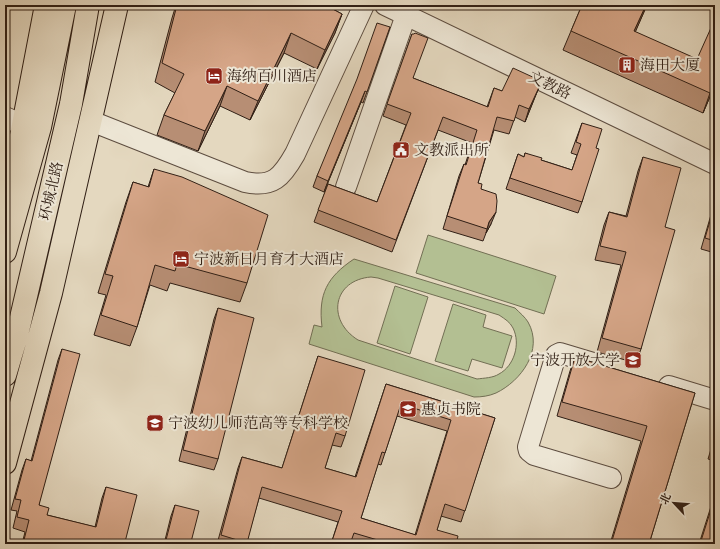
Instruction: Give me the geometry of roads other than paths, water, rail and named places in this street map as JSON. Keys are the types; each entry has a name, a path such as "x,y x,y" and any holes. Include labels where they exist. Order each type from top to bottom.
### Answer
{"main road":[{"path":"5,194 18,146 14,121 46,5"},
{"name":"环城北路","path":"5,252 40,127 65,5"},
{"name":"环城北路","path":"5,375 18,327 71,104 88,5"},
{"path":"5,463 51,292 117,5"}],"street":[{"path":"91,120 245,182 256,185 266,184 276,180 288,167 295,154 364,5"},
{"name":"文教路","path":"385,5 715,164"},
{"path":"346,187 406,15"},
{"path":"611,478 534,455 529,451 528,447 556,355 560,353 619,371"},
{"path":"649,380 715,400"}],"place":[{"name":"海田大厦","path":"627,65"},
{"name":"海纳百川酒店","path":"214,76"},
{"name":"文教派出所","path":"401,150"},
{"name":"宁波新日月育才大酒店","path":"181,259"},
{"name":"宁波开放大学","path":"633,360"},
{"name":"惠贞书院","path":"408,409"},
{"name":"宁波幼儿师范高等专科学校","path":"155,423"}]}
